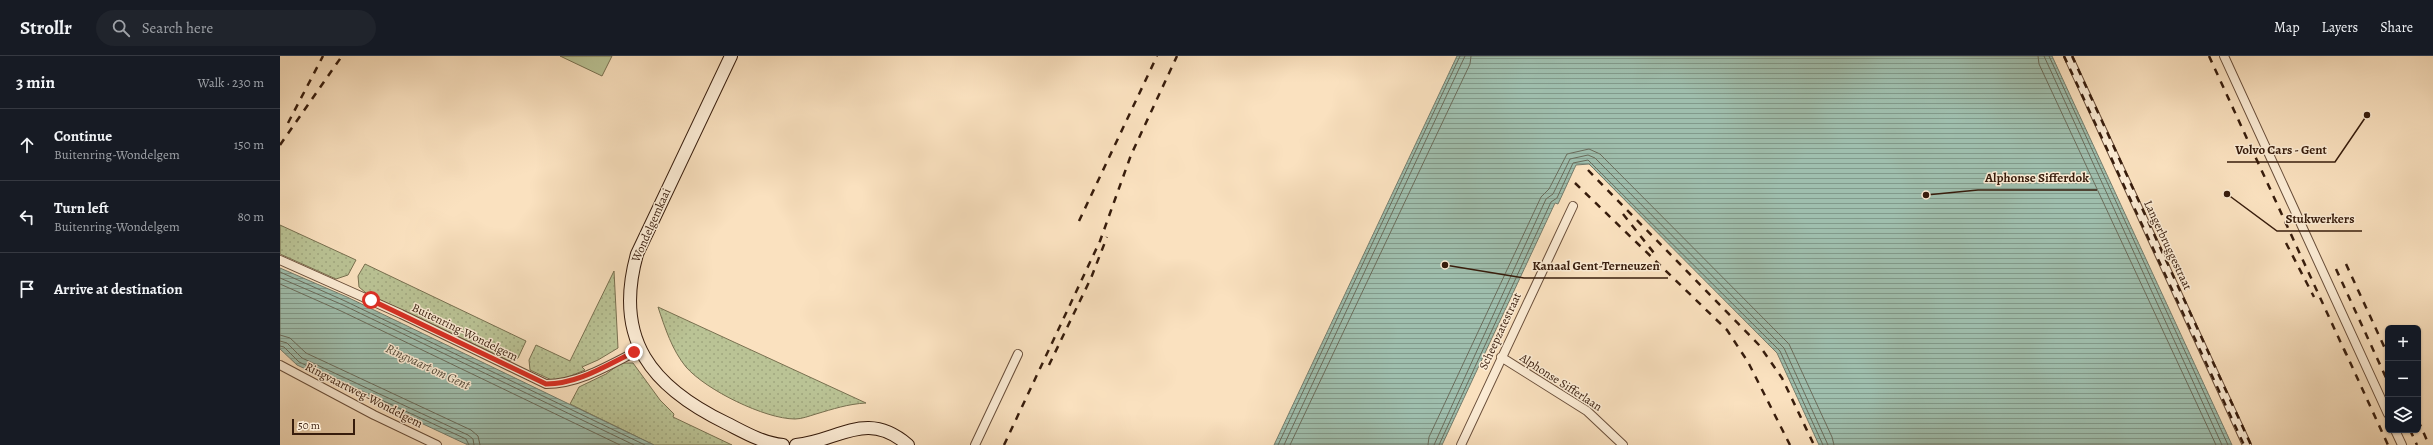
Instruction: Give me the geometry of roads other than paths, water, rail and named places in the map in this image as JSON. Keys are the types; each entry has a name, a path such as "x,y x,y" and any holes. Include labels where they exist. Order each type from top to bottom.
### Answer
{"main road":[{"name":"Wondelgemkaai","path":"731,56 637,254 630,285 629,301 635,333 641,349 665,385 687,402 762,440 783,445"},
{"path":"796,445 824,442 852,429 871,428 892,434 908,445"}],"street":[{"name":"Langerbruggestraat","path":"2068,56 2247,445"},
{"path":"2224,56 2385,407"},
{"name":"Scheepzatestraat","path":"1461,445 1572,206"},
{"name":"Buitenring-Wondelgem","path":"280,260 401,314 546,384 563,384 578,379 641,349"},
{"path":"975,445 1018,354"},
{"name":"Alphonse Sifferlaan","path":"1501,357 1587,411 1623,445"},
{"name":"Ringvaartweg-Wondelgem","path":"280,365 374,415 437,445"},
{"path":"2396,433 2402,445"}],"water":[{"path":"1457,56 2052,56 2232,445 1819,445 1777,353 1589,164 1576,165 1558,204 1555,203 1442,445 1274,445"},
{"name":"Ringvaart om Gent","path":"280,268 347,297 654,445 468,445 297,365 280,349"}],"railway":[{"path":"288,123 323,56"},
{"path":"280,145 342,56"},
{"path":"1079,221 1157,56"},
{"path":"1004,445 1100,241 1131,155 1177,56"},
{"path":"2064,56 2244,445"},
{"path":"2072,56 2251,445"},
{"path":"2209,56 2346,354"},
{"path":"1588,170 1759,345 1782,378 1814,445"},
{"path":"1575,183 1727,330 1748,362 1790,445"},
{"path":"1623,214 1654,253"},
{"path":"1049,365 1091,278 1107,237"},
{"path":"2286,243 2314,297"},
{"path":"2346,264 2385,348"},
{"path":"2336,269 2385,375"},
{"path":"2344,349 2388,445"},
{"path":"2421,427 2429,445"},
{"path":"2411,433 2417,445"}],"place":[{"name":"Volvo Cars - Gent","path":"2367,115"},
{"name":"Stukwerkers","path":"2227,194"},
{"name":"Alphonse Sifferdok","path":"1926,195"},
{"name":"Kanaal Gent-Terneuzen","path":"1445,265"}]}
